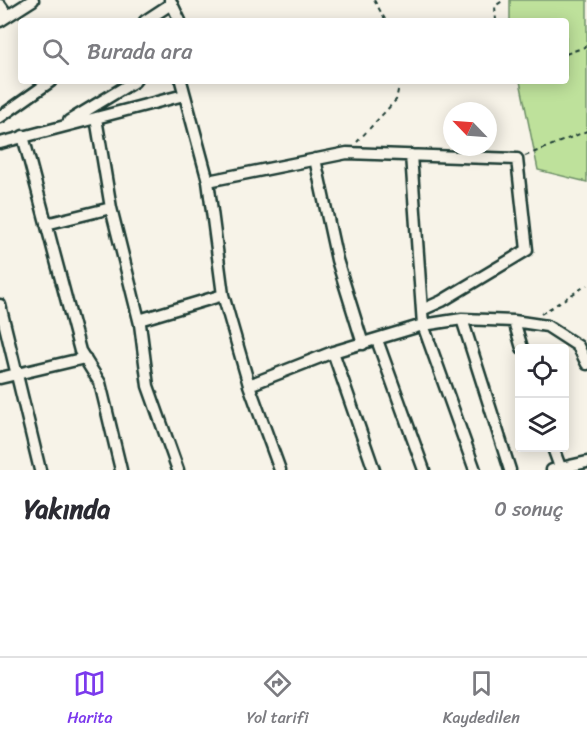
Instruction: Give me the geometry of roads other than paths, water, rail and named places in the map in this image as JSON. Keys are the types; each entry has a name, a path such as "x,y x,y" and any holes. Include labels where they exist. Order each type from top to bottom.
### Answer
{"street":[{"path":"0,4 4,18 33,0"},
{"path":"149,18 171,2 179,18"},
{"path":"0,117 47,84"},
{"path":"58,127 130,84"},
{"path":"182,84 208,181 224,295 249,386 280,470"},
{"path":"0,143 184,95"},
{"path":"96,118 111,208 139,320 148,386 178,470"},
{"path":"22,136 80,351 100,383 121,470"},
{"path":"208,181 347,153 517,159 527,250 442,301 422,310"},
{"path":"411,155 423,326 474,470"},
{"path":"315,159 337,260 363,344"},
{"path":"46,224 111,208"},
{"path":"139,320 224,295"},
{"path":"0,305 40,470"},
{"path":"249,386 333,352 423,326 462,319 514,321 547,326 578,346 587,363"},
{"path":"462,319 510,470"},
{"path":"514,321 521,344"},
{"path":"377,340 424,470"},
{"path":"333,352 374,470"},
{"path":"0,378 85,358"},
{"path":"554,452 556,469 587,462"}]}
